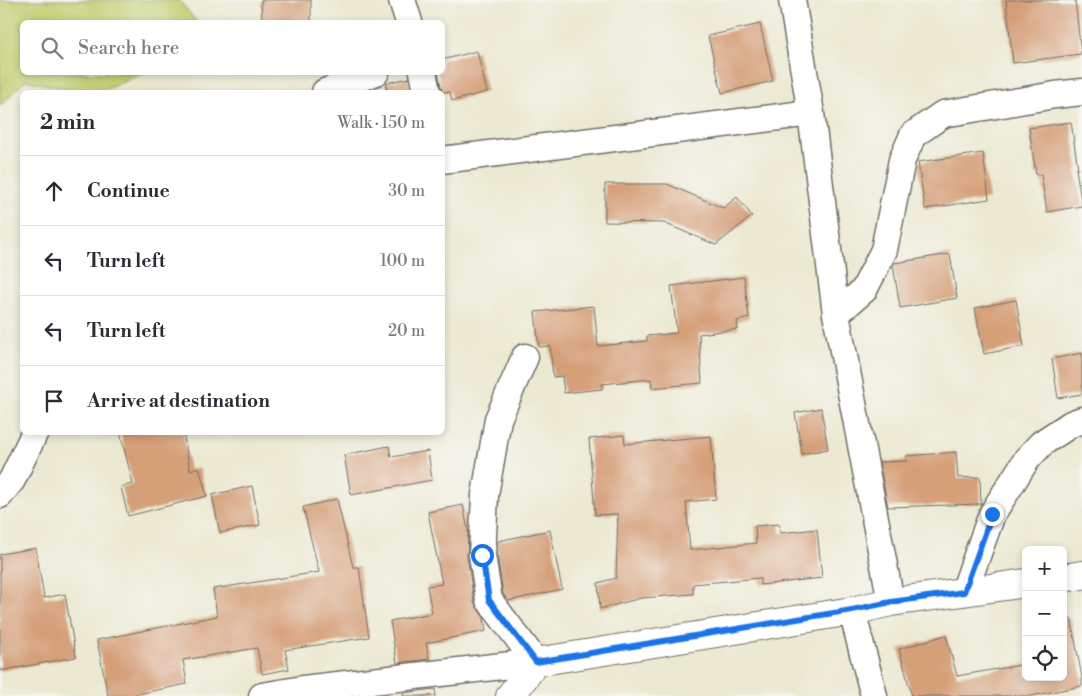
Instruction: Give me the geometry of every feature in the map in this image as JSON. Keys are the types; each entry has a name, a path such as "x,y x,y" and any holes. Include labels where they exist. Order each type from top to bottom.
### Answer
{"street":[{"path":"402,0 408,20"},
{"path":"792,0 812,113 836,314 891,602"},
{"path":"330,90 368,75"},
{"path":"424,75 427,90"},
{"path":"836,314 864,290 884,250 902,160 913,135 943,114 1082,92"},
{"path":"445,160 812,113"},
{"path":"526,357 498,419 485,495 482,555 489,600 536,662"},
{"path":"964,592 992,514 1027,459 1042,443 1071,424 1082,420"},
{"path":"0,495 12,480 34,435"},
{"path":"1067,577 1082,575"},
{"path":"262,696 304,689 536,662 891,602 1022,584"},
{"path":"852,610 874,696"},
{"path":"510,696 536,662"}],"green space":[{"path":"0,0 179,0 195,20 20,20 20,75 140,75 104,90 70,90 26,80 0,106"}],"building":[{"path":"261,0 311,0 311,20 262,20"},
{"path":"1006,0 1075,0 1081,54 1013,63"},
{"path":"760,24 773,81 722,93 708,36"},
{"path":"477,51 487,92 452,101 450,92 442,90 439,75 445,75 445,59"},
{"path":"409,78 412,90 387,90 386,83"},
{"path":"1071,122 1082,206 1047,212 1041,174 1036,175 1029,128"},
{"path":"983,153 989,199 925,209 918,162"},
{"path":"605,184 667,184 723,208 737,197 752,216 716,245 664,223 605,222"},
{"path":"950,254 957,298 900,308 894,263"},
{"path":"744,277 749,318 737,321 738,329 699,334 702,383 652,388 651,379 602,384 602,389 564,393 562,376 553,377 550,346 539,347 535,312 594,306 598,346 647,341 647,336 677,333 671,286"},
{"path":"1016,300 1024,346 984,354 975,308"},
{"path":"1082,353 1082,394 1058,398 1052,359"},
{"path":"821,408 828,449 802,454 795,413"},
{"path":"121,435 184,435 190,470 199,467 207,496 128,516 121,487 133,484"},
{"path":"624,435 625,444 711,436 716,499 686,502 690,550 756,543 755,526 779,524 780,533 817,529 822,578 760,585 760,578 693,584 693,594 641,598 600,609 598,583 616,578 618,514 595,515 589,439"},
{"path":"389,446 391,457 428,451 432,480 351,495 344,455"},
{"path":"956,452 958,478 980,477 981,504 888,507 879,462 906,461 906,456"},
{"path":"252,486 260,525 220,533 212,495"},
{"path":"337,499 353,567 359,567 369,637 285,650 289,669 262,674 257,648 183,660 187,684 128,696 108,696 97,640 217,616 213,589 319,572 303,507"},
{"path":"463,505 468,530 467,557 474,602 484,618 486,631 426,643 429,659 397,663 390,621 432,613 427,586 442,584 428,512"},
{"path":"550,530 562,589 508,601 503,594 497,554 498,541"},
{"path":"36,548 44,598 65,594 76,657 0,671 0,554"},
{"path":"1071,618 1082,686 1031,696 912,696 899,649 946,635 957,676 1022,665 1022,681 1067,681 1067,619"},
{"path":"435,689 436,696 403,696 403,693"}],"route":[{"path":"482,555 489,600 536,662 891,602 964,592 992,514"}]}
